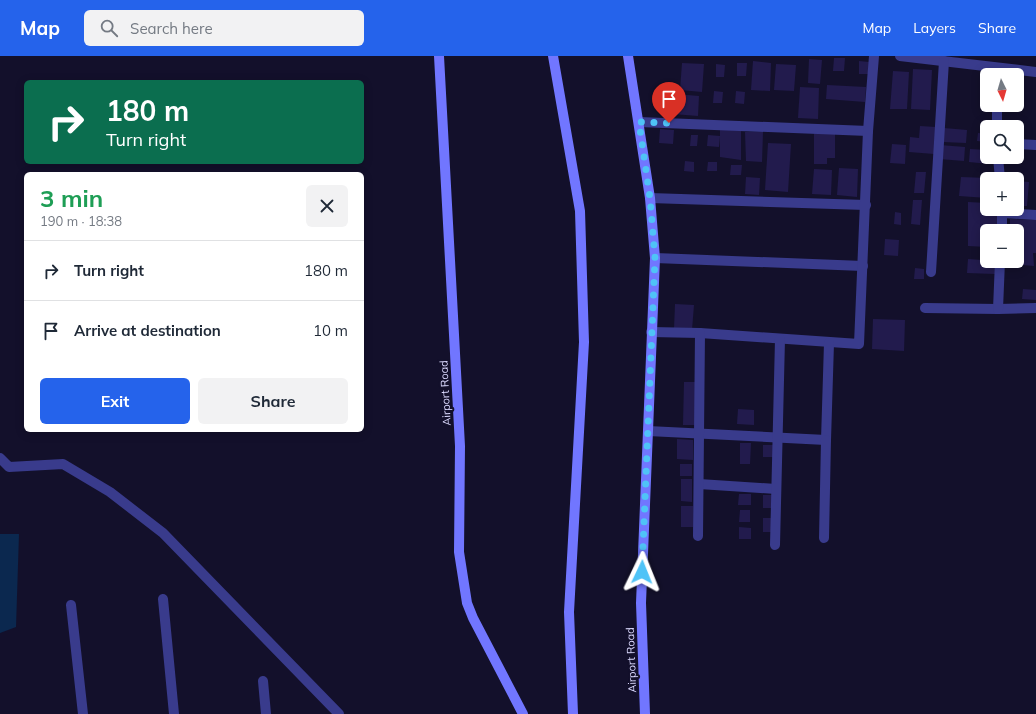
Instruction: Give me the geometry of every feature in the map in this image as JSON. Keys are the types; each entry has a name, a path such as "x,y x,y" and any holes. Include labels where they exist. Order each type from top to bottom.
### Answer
{"main road":[{"name":"Airport Road","path":"439,56 460,446 460,559 467,603 473,618 523,714"},
{"path":"553,56 580,211 584,342 569,612 573,714"},
{"name":"Airport Road","path":"628,56 650,198 655,258 641,603 646,714"}],"street":[{"path":"651,332 700,333 859,344 868,131 874,56"},
{"path":"900,56 944,60 983,68"},
{"path":"931,272 944,60"},
{"path":"1024,72 1036,72"},
{"path":"639,122 868,131"},
{"path":"1024,144 1036,145"},
{"path":"650,198 866,205"},
{"path":"1024,214 1036,215"},
{"path":"655,258 863,266"},
{"path":"998,309 1000,268"},
{"path":"925,308 1036,308"},
{"path":"698,536 700,333"},
{"path":"775,545 779,437 780,339"},
{"path":"824,538 829,343"},
{"path":"648,432 826,440"},
{"path":"0,458 9,467 63,464 110,492 163,533 339,714"},
{"path":"699,484 776,489"},
{"path":"163,599 174,714"},
{"path":"71,605 83,714"},
{"path":"263,681 266,714"}],"water":[{"path":"0,534 19,534 16,627 0,633"}],"building":[{"path":"834,58 845,58 844,71 833,71"},
{"path":"809,59 822,60 820,84 808,83"},
{"path":"753,61 771,63 770,91 751,90"},
{"path":"859,61 869,62 868,74 859,74"},
{"path":"682,63 704,64 702,92 680,90"},
{"path":"737,63 747,63 746,76 737,76"},
{"path":"716,64 725,65 724,77 716,77"},
{"path":"776,64 796,65 794,91 774,90"},
{"path":"913,69 932,70 930,110 911,109"},
{"path":"893,71 909,72 907,109 890,109"},
{"path":"827,85 866,87 865,102 826,99"},
{"path":"800,87 819,88 818,119 798,118"},
{"path":"714,91 723,92 722,103 713,103"},
{"path":"736,91 745,92 744,104 735,103"},
{"path":"675,94 699,96 698,116 673,114"},
{"path":"920,126 936,127 934,154 909,152 910,137 919,138"},
{"path":"944,128 967,130 966,143 943,142"},
{"path":"660,129 674,130 673,144 659,143"},
{"path":"720,129 741,130 741,160 720,157"},
{"path":"745,132 763,132 762,162 746,161"},
{"path":"835,132 835,158 827,158 827,164 814,164 814,133"},
{"path":"978,133 980,133 980,141 977,141"},
{"path":"691,135 698,135 697,146 690,146"},
{"path":"708,135 720,136 719,147 707,146"},
{"path":"768,143 791,144 788,192 765,190"},
{"path":"892,144 906,145 905,164 890,163"},
{"path":"940,145 965,147 964,161 939,159"},
{"path":"970,149 980,150 980,163 969,162"},
{"path":"685,161 694,162 694,172 684,171"},
{"path":"708,162 717,162 717,171 707,171"},
{"path":"731,165 742,165 741,175 730,175"},
{"path":"839,168 858,169 857,197 837,195"},
{"path":"814,169 832,170 831,195 812,194"},
{"path":"916,172 926,172 924,193 914,193"},
{"path":"746,177 760,178 759,195 745,194"},
{"path":"961,177 980,178 980,198 959,196"},
{"path":"1024,182 1029,182 1027,206 1024,206"},
{"path":"913,200 922,200 920,225 911,224"},
{"path":"968,202 980,203 980,216 999,216 998,224 980,224 980,247 968,246"},
{"path":"895,212 901,213 901,225 894,224"},
{"path":"1010,219 1036,220 1036,253 1033,253 1034,266 1024,265 1024,224 1010,224"},
{"path":"885,239 899,240 898,256 884,255"},
{"path":"968,259 980,260 980,268 995,268 995,274 967,273"},
{"path":"915,268 924,269 924,279 914,279"},
{"path":"1023,289 1036,290 1036,300 1022,299"},
{"path":"675,304 694,305 692,330 674,329"},
{"path":"873,319 905,320 904,351 872,349"},
{"path":"684,382 696,382 695,425 683,425"},
{"path":"738,409 754,410 754,425 737,424"},
{"path":"677,439 693,440 693,460 677,459"},
{"path":"740,443 751,443 750,464 740,464"},
{"path":"763,445 774,445 774,457 763,457"},
{"path":"680,464 692,464 692,476 680,476"},
{"path":"681,479 692,479 692,502 681,501"},
{"path":"739,494 751,494 751,505 738,505"},
{"path":"763,495 775,495 774,508 763,508"},
{"path":"681,506 693,506 693,527 681,527"},
{"path":"740,510 750,510 750,522 739,522"},
{"path":"763,518 775,518 775,532 763,532"},
{"path":"739,527 751,528 751,539 739,539"}],"route":[{"path":"642,572 655,258 650,198 639,122 669,123"}]}
